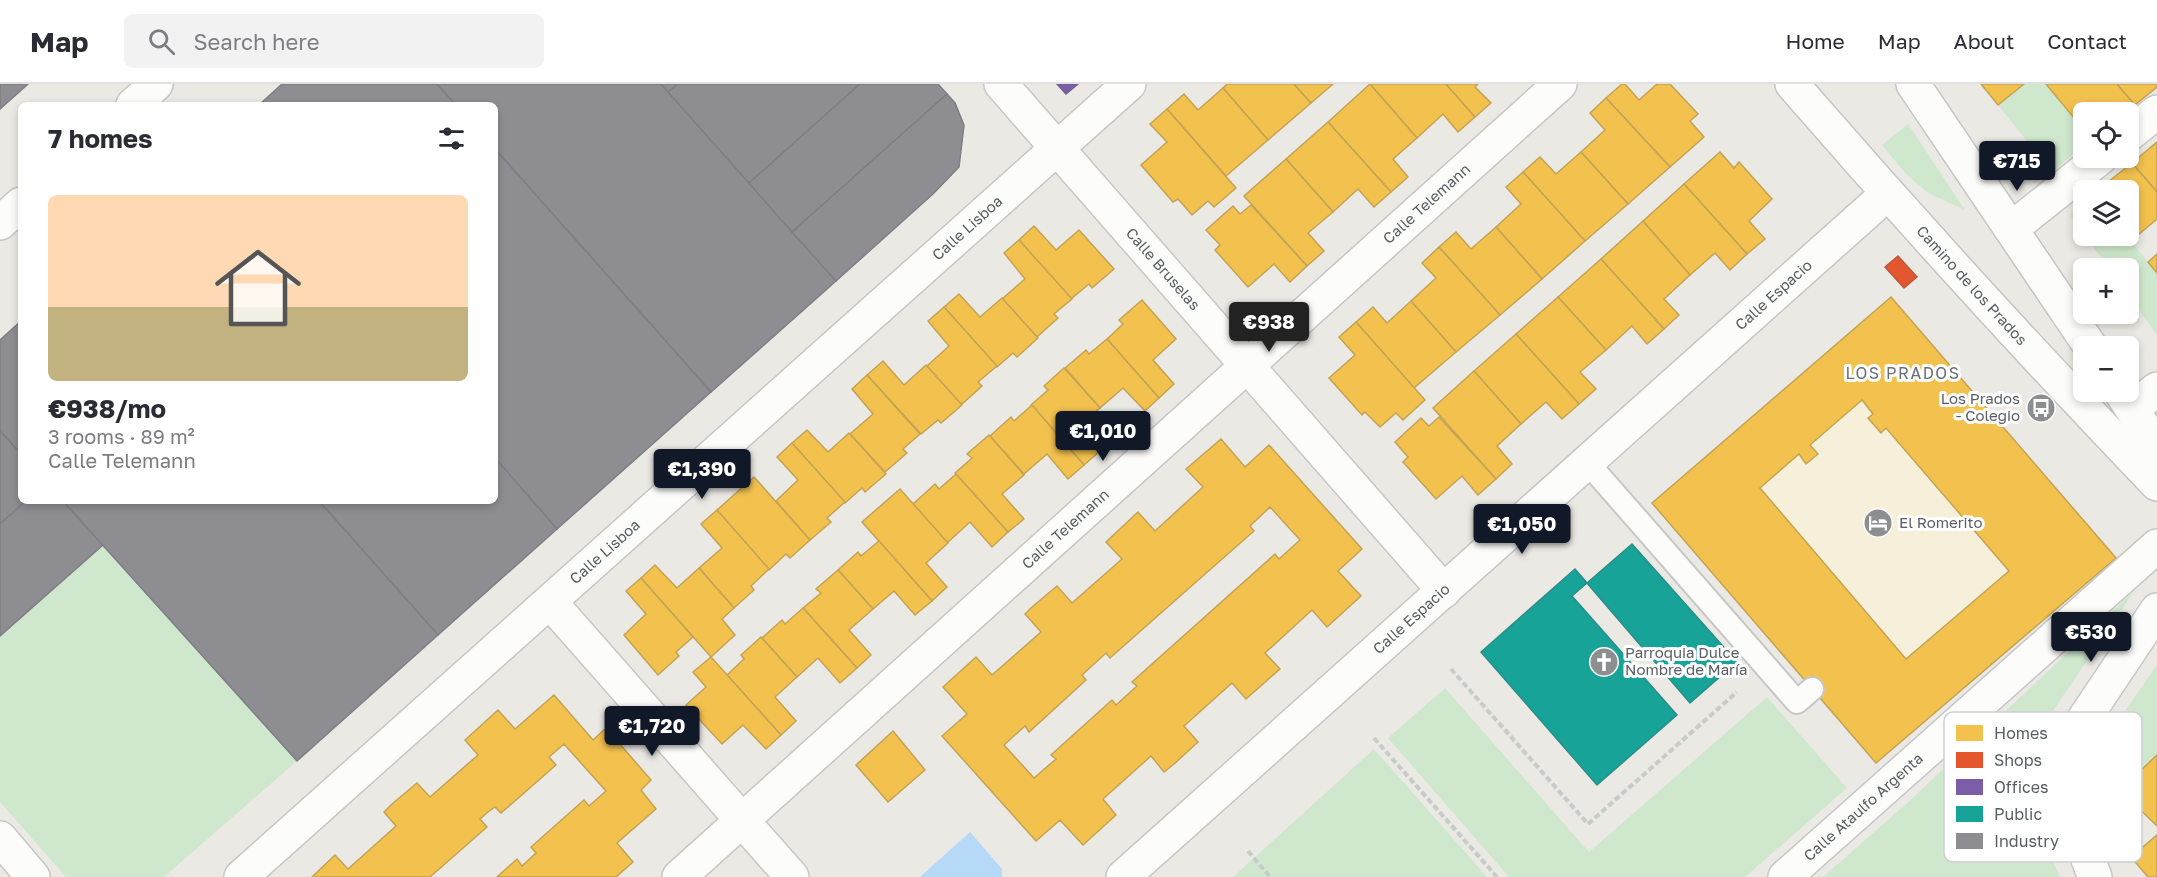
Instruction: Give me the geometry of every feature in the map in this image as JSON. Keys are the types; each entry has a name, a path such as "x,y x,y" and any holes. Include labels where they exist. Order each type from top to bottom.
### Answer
{"street":[{"path":"136,102 156,84"},
{"name":"Calle Bruselas","path":"1000,84 1444,591"},
{"name":"Calle Lisboa","path":"241,877 1129,84"},
{"name":"Calle Telemann","path":"679,877 1560,84"},
{"name":"Camino de los Prados","path":"1792,84 1887,194 2063,386 2157,484"},
{"path":"1913,84 2083,336"},
{"path":"2139,126 2157,112"},
{"path":"2011,229 2087,168"},
{"name":"Calle Espacio","path":"1123,877 1887,194"},
{"path":"0,223 18,207"},
{"path":"2139,401 2157,448"},
{"name":"Calle Ataulfo Argenta","path":"1970,712 2157,546"},
{"path":"550,602 792,877"},
{"path":"2089,712 2157,610"},
{"name":"Calle Ataulfo Argenta","path":"1785,877 1944,736"},
{"path":"0,838 33,877"},
{"path":"2089,862 2095,877"}],"lane":[{"path":"1587,462 1797,702 1812,688"}],"path":[{"path":"1451,669 1588,824 1737,692"},
{"path":"1374,738 1497,877"},
{"path":"1248,851 1270,877"}],"shaded area":[{"name":"El Romerito","path":"1891,297 2116,558 1876,763 1652,503"}],"green space":[{"path":"2024,84 2046,84 2073,118 2073,154 2052,172 1998,105"},
{"path":"1908,124 1965,210 1928,193 1906,174 1882,145"},
{"path":"2092,246 2135,246 2157,273 2157,335 2139,310 2139,258 2102,258"},
{"path":"103,545 297,761 164,877 66,877 0,802 0,636"},
{"path":"2135,590 2052,712 2004,712"},
{"path":"2157,665 2157,755 2142,769 2142,712 2124,712"},
{"path":"1445,688 1589,852 1767,697 1847,788 1745,877 1509,877 1388,738"},
{"path":"1374,749 1487,877 1233,877"},
{"path":"1944,769 1944,862 2053,862 2060,877 1823,877"}],"water":[{"path":"970,832 1002,869 1002,877 920,877"}],"building: Homes":[{"path":"1227,84 1294,84 1311,103 1268,140 1223,88"},
{"path":"1294,84 1333,84 1311,103"},
{"path":"1370,84 1446,84 1475,117 1458,132 1443,114 1417,138"},
{"path":"1370,84 1417,138 1393,159 1408,177 1391,192 1328,122"},
{"path":"1446,84 1478,84 1475,87 1491,103 1475,117"},
{"path":"1625,84 1639,100 1657,84 1670,84 1698,114 1690,121 1704,137 1670,167 1606,98"},
{"path":"1981,84 2024,84 1998,105"},
{"path":"2046,84 2117,84 2132,102 2073,102 2073,117"},
{"path":"2117,84 2157,84 2157,87 2139,102 2132,102"},
{"path":"1223,88 1268,140 1226,176 1167,109 1184,94 1198,110"},
{"path":"1606,98 1670,167 1628,204 1581,152 1605,130 1590,113"},
{"path":"1167,109 1236,188 1214,207 1208,201 1192,215 1178,199 1173,202 1141,165 1167,142 1150,124"},
{"path":"1328,122 1391,192 1374,207 1358,189 1333,212 1286,159"},
{"path":"2157,142 2157,192 2136,168 2139,168 2139,157"},
{"path":"1581,152 1628,204 1585,241 1523,172 1540,157 1556,174"},
{"path":"1720,152 1734,168 1739,162 1772,199 1749,221 1765,239 1747,254 1684,184"},
{"path":"1286,159 1333,212 1308,233 1324,251 1307,266 1244,196"},
{"path":"2126,168 2136,168 2157,192 2157,219 2139,234 2139,180 2111,180"},
{"path":"1523,172 1585,241 1542,279 1496,227 1521,204 1506,187"},
{"path":"1684,184 1747,254 1730,270 1715,253 1690,275 1643,221"},
{"path":"1251,205 1307,266 1290,282 1274,264 1248,287 1215,250 1220,245 1206,230 1233,206 1240,214"},
{"path":"1643,221 1690,275 1664,299 1679,315 1664,329 1601,259"},
{"path":"1034,226 1056,250 1079,230 1114,269 1092,288 1089,284 1071,299 1019,240"},
{"path":"1496,227 1542,279 1500,315 1439,247 1456,232 1471,249"},
{"path":"1019,240 1072,299 1054,314 1058,318 1037,337 1002,299 1025,279 1004,253"},
{"path":"1439,247 1500,315 1456,352 1411,301 1436,278 1422,263"},
{"path":"2157,254 2157,273 2148,262"},
{"path":"1601,259 1664,329 1647,344 1632,326 1606,350 1558,297"},
{"path":"959,294 980,317 1002,298 1038,338 1017,357 1013,353 997,367 944,307"},
{"path":"1558,297 1606,350 1580,372 1596,389 1579,404 1516,334"},
{"name":"El Romerito","path":"1891,297 2116,558 1876,763 1652,503","holes":["1862,400 1873,414 1868,418 1881,433 1886,428 2009,571 1906,659 1760,488 1799,454 1806,464 1818,454 1810,445"]},
{"path":"1142,300 1176,339 1153,360 1174,384 1159,398 1107,339 1123,324 1119,320"},
{"path":"1411,301 1456,352 1414,388 1356,322 1373,307 1387,323"},
{"path":"944,307 997,366 978,382 982,386 961,405 927,366 949,346 928,321"},
{"path":"1356,322 1425,400 1403,420 1396,413 1380,427 1365,412 1362,415 1329,378 1355,355 1339,337"},
{"path":"1516,334 1579,404 1562,419 1546,402 1521,424 1474,371"},
{"path":"1107,339 1159,398 1145,411 1123,388 1100,408 1065,368 1086,350 1089,354"},
{"path":"883,361 904,385 926,365 962,405 941,423 938,420 921,434 867,375"},
{"path":"1064,368 1100,408 1078,428 1099,452 1084,465 1031,405 1048,390 1044,386"},
{"path":"1474,371 1521,424 1497,446 1512,464 1496,479 1433,408"},
{"path":"867,375 920,434 903,449 907,453 885,472 850,434 873,414 852,389"},
{"path":"1032,405 1084,465 1068,479 1047,454 1024,474 990,436 1011,417 1014,421"},
{"path":"1439,417 1496,479 1478,495 1462,476 1436,499 1403,462 1408,457 1395,442 1421,418 1429,426"},
{"path":"807,430 828,452 849,433 886,474 865,492 862,488 845,503 792,443"},
{"path":"989,435 1024,475 1002,494 1024,519 1008,532 955,473 972,458 967,454"},
{"path":"1221,439 1245,467 1269,445 1362,549 1338,571 1361,596 1327,627 1312,610 1265,653 1280,669 1246,699 1232,683 1184,726 1198,742 1174,764 1164,772 1151,756 1103,799 1116,815 1083,845 1060,820 1036,841 942,736 967,714 943,687 976,657 992,675 1041,632 1025,614 1057,586 1072,603 1122,559 1106,542 1138,512 1155,531 1203,487 1186,469","holes":["1270,507 1300,540 1279,559 1275,554 1132,682 1137,686 1116,705 1112,700 1051,755 1056,759 1034,778 1004,745 1025,726 1029,732 1086,680 1082,675 1106,653 1110,658 1254,531 1250,526"]},
{"path":"792,443 845,502 827,518 831,522 810,540 776,501 798,480 777,457"},
{"path":"956,474 1008,532 992,547 970,522 947,543 913,504 935,484 939,489"},
{"path":"754,477 810,540 790,558 786,554 769,570 717,510"},
{"path":"900,489 948,543 926,563 947,587 932,601 862,522"},
{"path":"717,510 769,569 751,586 754,590 734,608 699,568 722,548 701,524"},
{"path":"879,541 932,601 915,615 894,591 873,609 838,570 858,552 861,556"},
{"path":"655,565 677,588 699,568 734,608 722,619 735,635 711,657 641,578"},
{"path":"838,570 873,609 849,630 871,655 857,668 803,608 821,593 816,589"},
{"path":"641,578 693,637 676,652 679,656 658,675 624,635 646,614 626,591"},
{"path":"803,608 857,668 840,683 818,658 797,677 762,638 782,620 785,624"},
{"path":"761,637 797,677 775,697 796,721 781,735 727,675 744,659 741,655"},
{"path":"711,657 781,735 766,749 743,725 722,744 686,705 706,687 693,672"},
{"path":"554,695 593,740 606,728 651,780 641,790 656,809 617,843 633,862 616,877 497,877 517,859 522,866 536,853 531,847 584,800 589,806 606,791 564,744 549,757 556,765 501,813 495,807 480,819 487,827 430,877 312,877 335,855 348,869 396,826 384,812 392,804 417,783 430,797 478,755 465,740 498,710 515,729"},
{"path":"893,731 925,770 888,802 856,765"},
{"path":"2157,755 2157,826 2142,811 2142,769"},
{"path":"2157,835 2157,877 2148,877 2135,862 2142,862 2142,848"}],"building: Shops":[{"path":"1898,256 1917,277 1904,288 1885,267"}],"building: Offices":[{"path":"1057,84 1078,84 1066,94"}],"building: Public":[{"path":"1632,544 1737,662 1690,703 1587,583"},
{"path":"1575,569 1587,583 1572,596 1677,715 1597,785 1481,652"}],"building: Industry":[{"path":"0,84 28,84 0,109"},
{"path":"282,84 437,84 453,102 262,102"},
{"path":"437,84 661,84 836,281 711,392 498,152 498,102 453,102"},
{"path":"661,84 678,84 668,92"},
{"path":"678,84 860,84 749,183 668,92"},
{"path":"860,84 938,84 947,94 792,232 749,183"},
{"path":"947,94 955,103 964,125 959,167 934,193 836,281 792,232"},
{"path":"498,152 711,392 557,529 498,461"},
{"path":"18,324 18,451 0,431 0,340"},
{"path":"0,431 18,451 18,504 23,504 0,524"},
{"path":"498,461 557,529 438,635 322,504 498,504"},
{"path":"23,504 66,504 103,545 0,636 0,524"},
{"path":"66,504 322,504 438,635 297,761"}],"place":[{"name":"Los Prados - Colegio","path":"2041,408"},
{"name":"El Romerito","path":"1878,523"},
{"name":"Parroquia Dulce Nombre de María","path":"1604,662"}],"district":[{"name":"LOS PRADOS","path":"1903,373"}]}
